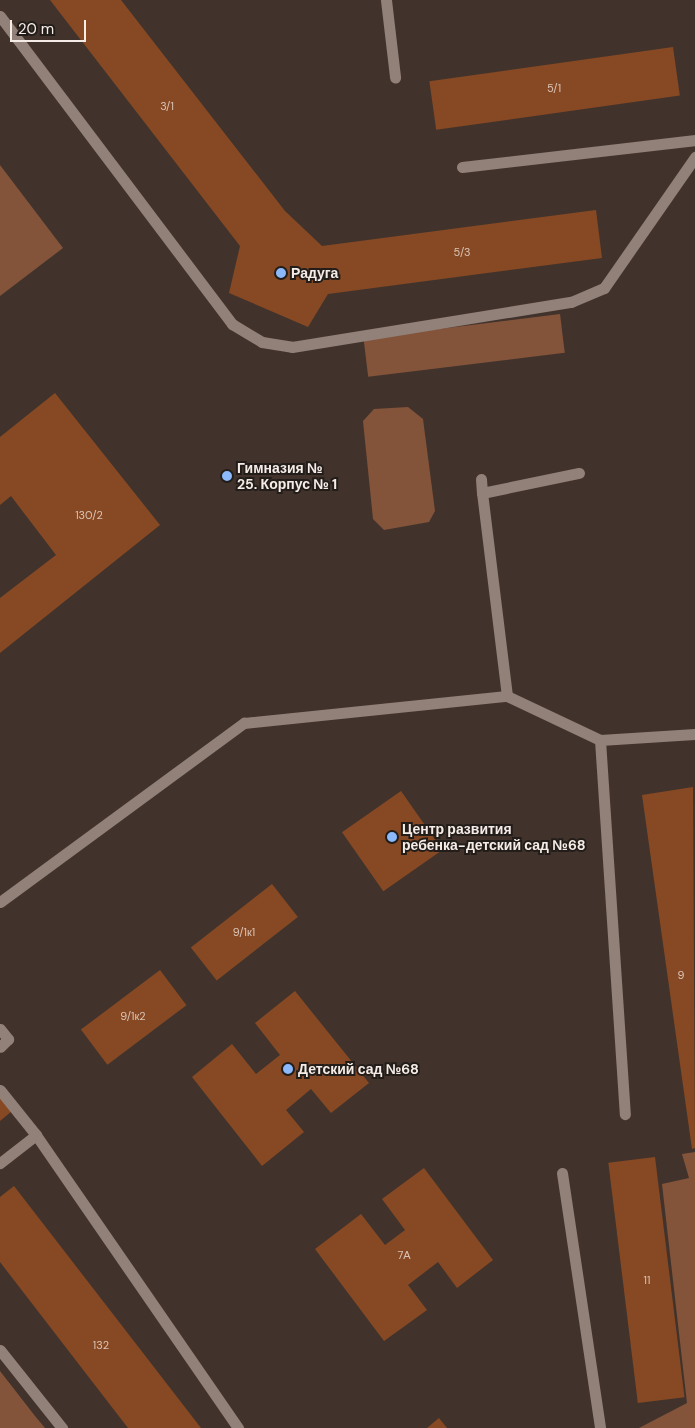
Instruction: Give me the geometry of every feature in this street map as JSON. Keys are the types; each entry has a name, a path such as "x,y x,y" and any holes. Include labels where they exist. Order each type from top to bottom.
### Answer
{"lane":[{"path":"386,0 395,77"},
{"path":"0,16 232,324 262,342 302,345 571,302 604,288 695,157"},
{"path":"462,167 695,140"},
{"path":"482,493 579,473"},
{"path":"481,479 507,696"},
{"path":"0,902 244,723 507,696 600,740 695,734"},
{"path":"600,740 625,1114"},
{"path":"0,1030 8,1039 0,1047"},
{"path":"0,1090 36,1135 238,1428"},
{"path":"0,1163 36,1135"},
{"path":"562,1173 600,1428"},
{"path":"0,1350 62,1428"}],"shaded area":[{"path":"0,165 63,248 0,296"},
{"path":"560,314 565,353 368,377 363,338"},
{"path":"408,407 423,419 435,511 429,522 384,530 373,519 363,421 374,409"},
{"path":"695,1152 695,1428 639,1428 687,1403 662,1184 689,1178 682,1154"},
{"path":"0,1371 35,1416 45,1428 0,1428"}],"building":[{"path":"50,0 121,0 285,211 322,246 596,210 602,258 328,294 308,327 229,293 240,246"},
{"path":"673,47 680,96 436,130 429,81"},
{"path":"55,393 160,525 0,653 0,598 56,555 11,496 0,505 0,437"},
{"path":"693,787 695,1148 692,1149 642,795"},
{"path":"401,791 442,850 383,891 342,832"},
{"path":"272,884 298,917 217,981 191,947"},
{"path":"160,970 186,1005 107,1065 81,1030"},
{"path":"295,991 369,1083 331,1113 311,1089 286,1110 304,1132 262,1166 192,1077 232,1044 256,1074 280,1055 255,1023"},
{"path":"0,1095 12,1111 0,1121"},
{"path":"655,1157 684,1397 638,1403 608,1163"},
{"path":"424,1168 493,1260 457,1288 438,1262 408,1285 427,1310 384,1341 315,1249 361,1214 385,1245 405,1230 382,1199"},
{"path":"14,1186 201,1428 128,1428 0,1262 0,1197"},
{"path":"439,1418 447,1428 427,1428"}],"place":[{"name":"Радуга","path":"281,273"},
{"name":"Гимназия № 25. Корпус № 1","path":"227,476"},
{"name":"Центр развития ребенка-детский сад №68","path":"392,837"},
{"name":"Детский сад №68","path":"288,1069"}]}
